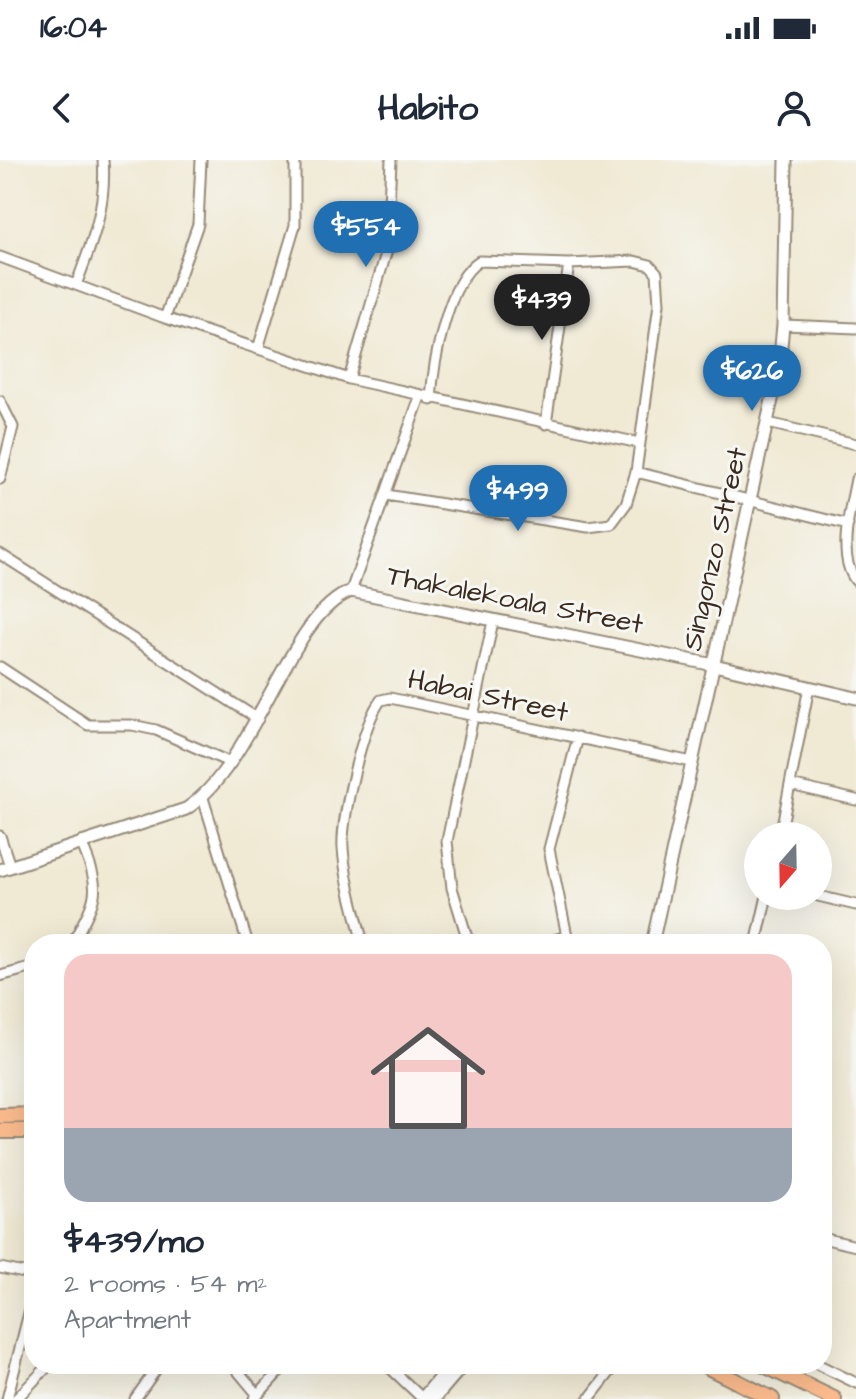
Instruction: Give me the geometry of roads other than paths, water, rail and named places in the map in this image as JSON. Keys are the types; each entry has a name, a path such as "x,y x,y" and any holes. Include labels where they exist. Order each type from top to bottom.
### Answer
{"main road":[{"path":"0,1116 24,1115"},
{"path":"0,1131 24,1131"},
{"path":"722,1374 772,1399"},
{"path":"783,1374 834,1399"}],"street":[{"path":"76,285 100,223 104,199 103,160"},
{"path":"165,318 198,224 201,160"},
{"path":"258,349 295,225 295,160"},
{"path":"349,379 387,250 391,160"},
{"name":"Singonzo Street","path":"654,934 768,423 783,325 786,160"},
{"path":"0,257 165,318 349,379 431,400 639,443"},
{"path":"386,495 601,527 619,517 636,472 659,304 657,273 650,265 634,261 569,264 489,259 473,264 436,345 431,400"},
{"path":"546,424 569,264"},
{"path":"783,325 856,328"},
{"path":"0,836 5,868 186,809 203,798 231,763 313,622 335,598 351,591 420,397"},
{"path":"0,401 13,427 13,439 0,479"},
{"path":"768,423 856,444"},
{"path":"636,472 848,525"},
{"path":"856,479 848,525 848,565 856,581"},
{"path":"0,554 258,719"},
{"name":"Thakalekoala Street","path":"351,591 714,665 856,698"},
{"path":"466,934 452,888 447,841 493,621"},
{"path":"0,667 88,725 132,725 156,730 231,763"},
{"path":"783,822 809,687"},
{"name":"Habai Street","path":"361,934 343,841 360,751 374,708 381,700 390,698 692,762"},
{"path":"567,934 549,849 578,737"},
{"path":"790,785 856,800"},
{"path":"203,798 245,934"},
{"path":"77,934 97,889 96,877 81,842"},
{"path":"832,899 856,905"},
{"path":"758,934 764,910"},
{"path":"0,976 24,970"},
{"path":"832,1240 856,1246"},
{"path":"0,1268 24,1273"},
{"path":"7,1399 5,1379 24,1323"},
{"path":"832,1371 856,1383"},
{"path":"16,1399 40,1374"},
{"path":"135,1399 153,1374"},
{"path":"239,1374 256,1397 277,1374"},
{"path":"396,1374 422,1399 443,1374"},
{"path":"434,1399 455,1374"},
{"path":"589,1399 608,1374"}]}
